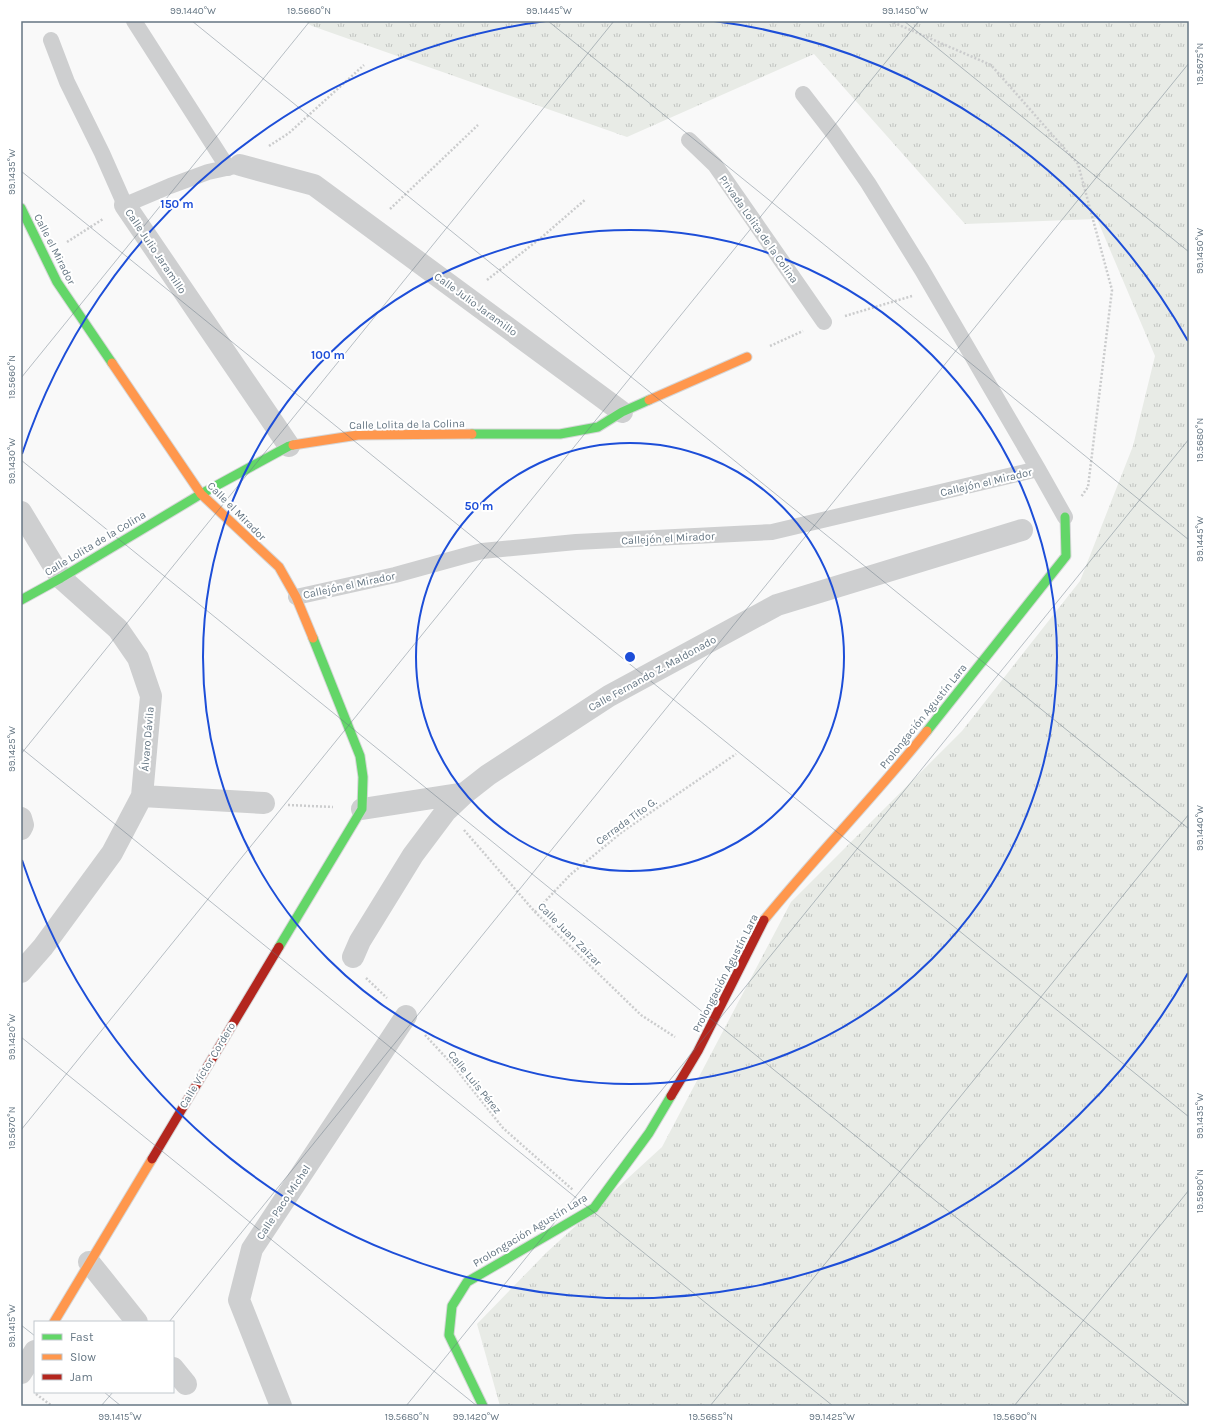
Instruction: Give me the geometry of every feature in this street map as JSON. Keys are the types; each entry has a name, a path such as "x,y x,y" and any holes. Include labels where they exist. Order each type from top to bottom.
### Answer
{"street":[{"name":"Calle Julio Jaramillo","path":"234,166 314,185 622,412"},
{"name":"Calle Julio Jaramillo","path":"125,205 289,446"},
{"name":"Calle el Mirador","path":"21,208 57,282 201,494 278,567 296,597 360,756 363,777 362,809"},
{"name":"Calle Lolita de la Colina","path":"21,600 61,578 201,494 289,446 358,435 560,434 598,428 622,412 747,357"},
{"name":"Álvaro Dávila","path":"21,512 61,578 118,629 138,658 151,696 142,796 112,853 43,947 21,972"},
{"name":"Prolongación Agustín Lara","path":"482,1406 449,1335 452,1306 467,1282 594,1208 649,1133 698,1051 763,921 794,883 896,769 1066,556 1065,517"},
{"name":"Calle Fernando Z. Maldonado","path":"353,957 360,940 413,855 446,811 465,793 488,775 609,696 777,605 1022,530"},
{"path":"362,809 465,793"},
{"path":"142,796 264,803"},
{"name":"Calle Víctor Cordero","path":"55,1321 362,809"},
{"path":"21,818 24,825 21,829"},
{"name":"Calle Paco Michel","path":"281,1406 239,1300 252,1249 406,1016"},
{"path":"90,1262 136,1321"},
{"path":"21,1373 34,1353"}],"lane":[{"path":"125,205 208,172 234,166 134,21"},
{"name":"Calle Julio Jaramillo","path":"51,40 67,82 102,153 125,205"},
{"path":"803,94 834,134 868,183 922,270 1065,517"},
{"name":"Privada Lolita de la Colina","path":"689,140 715,165 824,322"},
{"name":"Callejón el Mirador","path":"296,597 395,575 482,551 576,542 772,532 1038,469"}],"path":[{"path":"890,21 991,66 1078,164 1112,290 1088,487 1065,517"},
{"path":"234,166 289,133 364,65"},
{"path":"371,228 478,124"},
{"path":"466,296 542,237 586,199"},
{"path":"45,256 125,205"},
{"name":"Cerrada Tito G.","path":"535,912 570,876 622,832 736,754"},
{"path":"264,803 362,809"},
{"name":"Calle Juan Zaizar","path":"446,811 535,912 641,1015 698,1051"},
{"name":"Calle Luis Pérez","path":"353,957 360,972 406,1016 452,1064 503,1128 594,1208"}],"green space":[{"path":"304,21 1189,21 1189,1406 500,1406 477,1324 546,1253 662,1147 791,902 962,731 1080,581 1133,446 1155,356 1097,219 965,224 814,54 627,137 312,26"}],"traffic: fast":[{"path":"21,208 57,282 112,363"},
{"path":"472,434 560,434 598,427 622,412 649,400"},
{"path":"21,600 61,578 201,494 293,445"},
{"path":"927,731 1066,556 1065,517"},
{"path":"279,947 362,809 363,777 360,756 313,638"},
{"path":"483,1406 449,1335 452,1306 467,1282 594,1208 649,1133 671,1096"}],"traffic: slow":[{"path":"649,400 747,357"},
{"path":"112,363 201,494 279,567 296,597 313,638"},
{"path":"293,445 358,435 472,434"},
{"path":"764,920 927,731"},
{"path":"55,1321 152,1159"}],"traffic: jam":[{"path":"671,1096 698,1051 764,920"},
{"path":"152,1159 279,947"}]}
